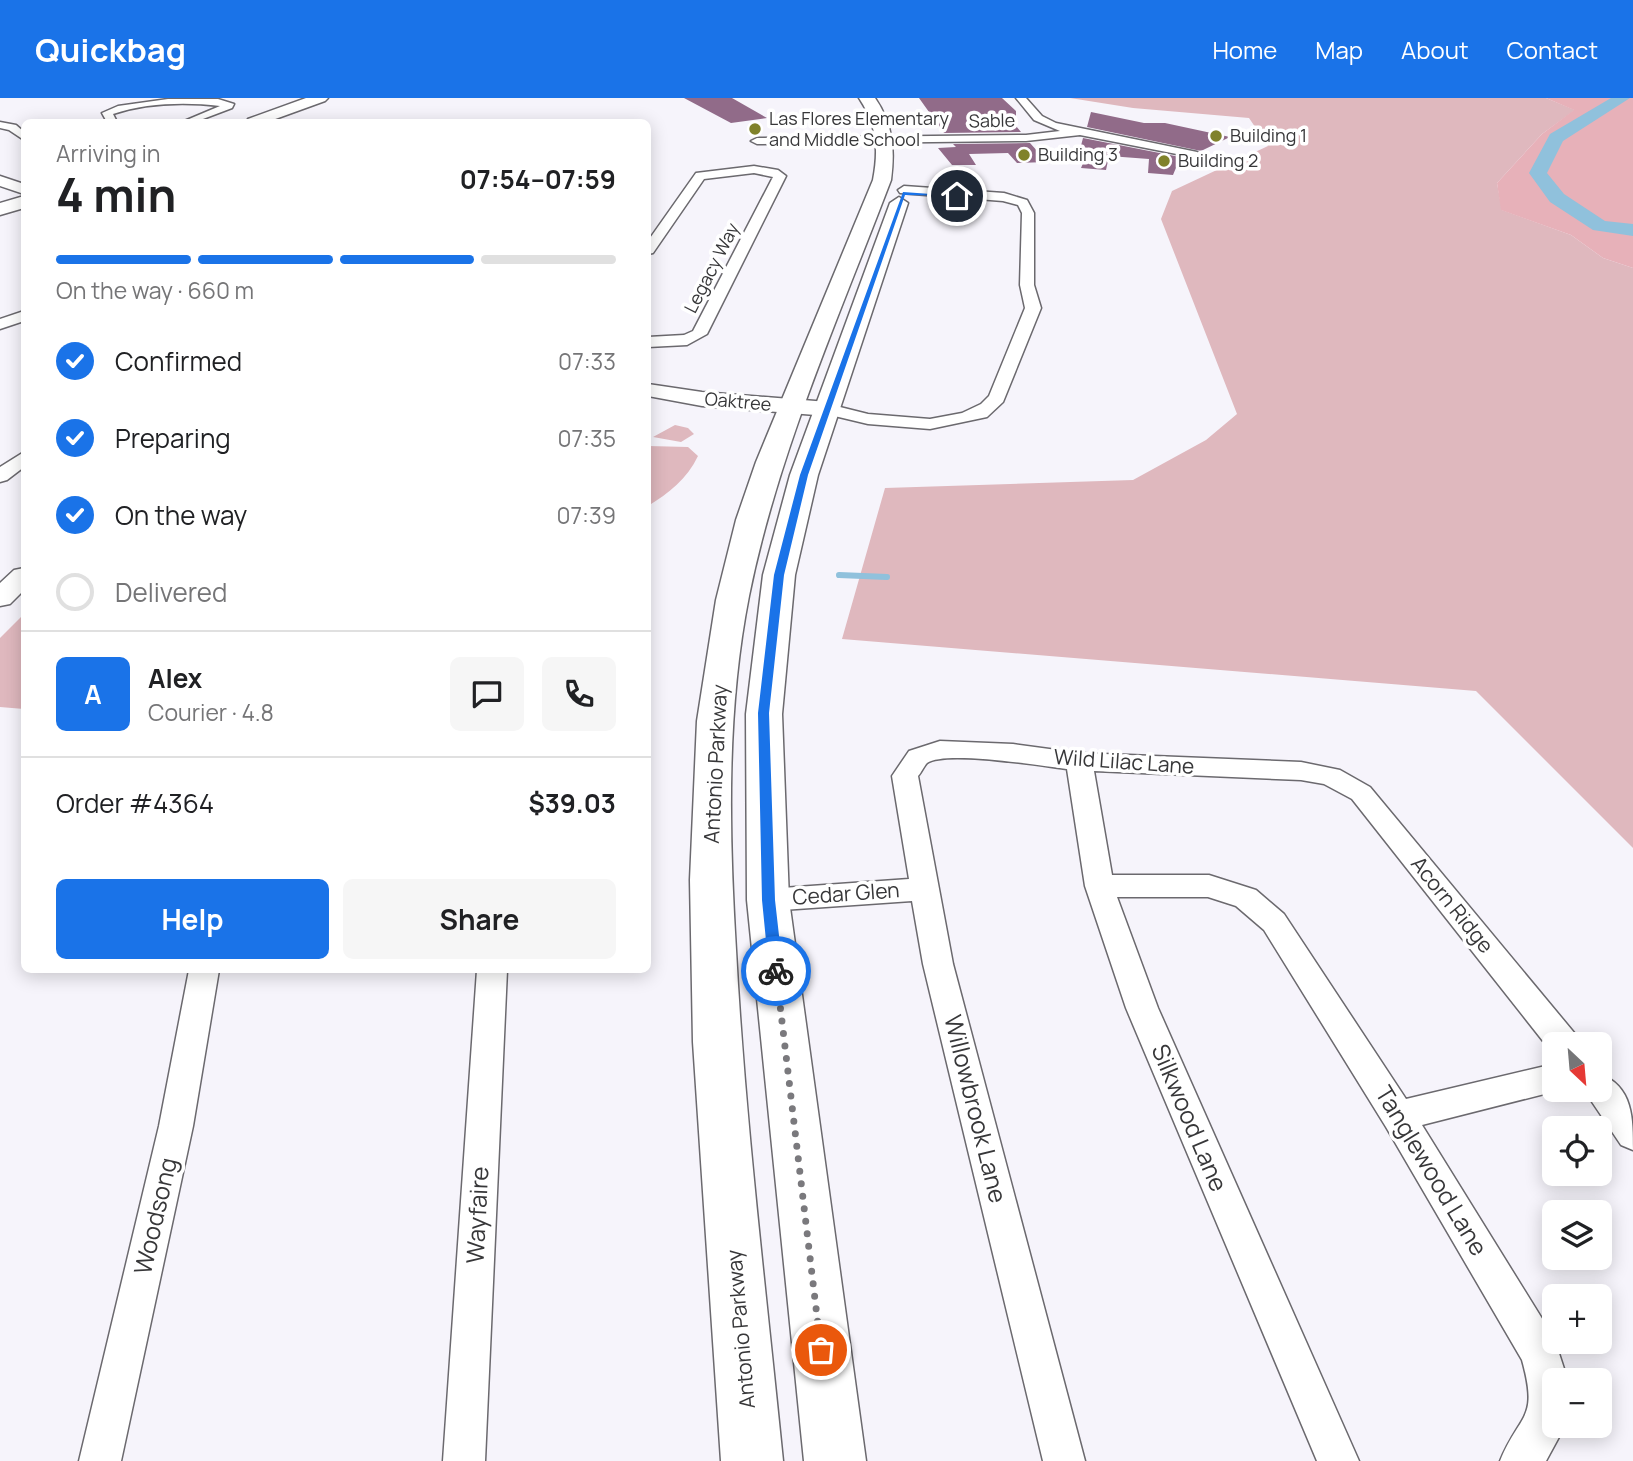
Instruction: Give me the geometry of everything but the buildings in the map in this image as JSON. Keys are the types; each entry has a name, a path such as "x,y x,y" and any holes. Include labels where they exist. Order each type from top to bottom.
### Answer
{"main road":[{"path":"262,119 320,98"},
{"path":"284,119 341,98"},
{"name":"Antonio Parkway","path":"752,1461 717,1042 711,880 714,734 726,636 737,575 765,478 810,408 903,159 867,98"},
{"name":"Antonio Parkway","path":"835,1461 768,900 764,713 779,575 804,475 810,408 882,180 903,159"},
{"path":"0,209 21,203"},
{"path":"0,216 21,211"}],"street":[{"name":"Sable","path":"1021,98 1043,122 1077,132 1197,155"},
{"path":"110,119 107,113 145,104 173,101 229,104 222,110 196,119"},
{"path":"0,125 12,127 21,134"},
{"name":"Sable","path":"903,159 1077,132"},
{"path":"757,141 903,159 962,194 1004,197 1023,203 1028,213 1027,285 1033,308 997,398 981,413 930,424 868,419 810,408"},
{"name":"Legacy Way","path":"651,246 700,176 757,170 776,172 780,176 699,334 687,341 651,342"},
{"path":"0,181 21,188"},
{"path":"0,324 21,317"},
{"name":"Oaktree","path":"651,390 702,399 810,408"},
{"path":"0,476 21,460"},
{"path":"0,598 21,579"},
{"name":"Wild Lilac Lane","path":"918,757 940,749 1013,753 1079,762 1301,771 1331,776"},
{"name":"Willowbrook Lane","path":"918,757 905,776 939,964 1064,1461"},
{"name":"Silkwood Lane","path":"1079,762 1099,886 1142,1008 1338,1461"},
{"name":"Acorn Ridge","path":"1331,776 1362,793 1555,1032"},
{"name":"Tanglewood Lane","path":"1099,886 1209,887 1246,898 1274,922 1398,1116 1540,1352 1552,1392 1546,1425 1521,1461"},
{"name":"Cedar Glen","path":"768,900 924,889"},
{"name":"Woodsong","path":"100,1461 176,1126 203,973"},
{"name":"Wayfaire","path":"464,1461 492,973"},
{"path":"1398,1116 1542,1081"},
{"path":"1610,1102 1633,1134"}],"shaded area":[{"path":"1070,98 1546,98 1575,110 1542,134 1497,183 1502,210 1571,235 1603,258 1633,268 1633,848 1476,691 842,639 885,488 1133,480 1206,440 1237,414 1161,219 1172,191 1268,146 1249,118 1133,108"},
{"path":"1546,98 1633,98 1633,268 1603,258 1571,235 1501,210 1497,183 1542,134 1574,110"},
{"path":"675,425 688,428 694,434 681,442 653,437"},
{"path":"651,446 688,447 698,456 677,485 651,504"},
{"path":"21,617 21,709 0,707 0,638"}],"waterway":[{"path":"1622,98 1556,138 1538,173 1557,198 1600,226 1633,230"},
{"path":"839,575 887,577"}],"way so far":[{"path":"776,971 821,1350"}],"place":[{"name":"Las Flores Elementary and Middle School","path":"755,129"},
{"name":"Building 1","path":"1216,136"},
{"name":"Building 3","path":"1024,155"},
{"name":"Building 2","path":"1164,161"}],"route":[{"path":"776,971 768,900 764,713 779,575 804,475 903,193 957,196"}]}
